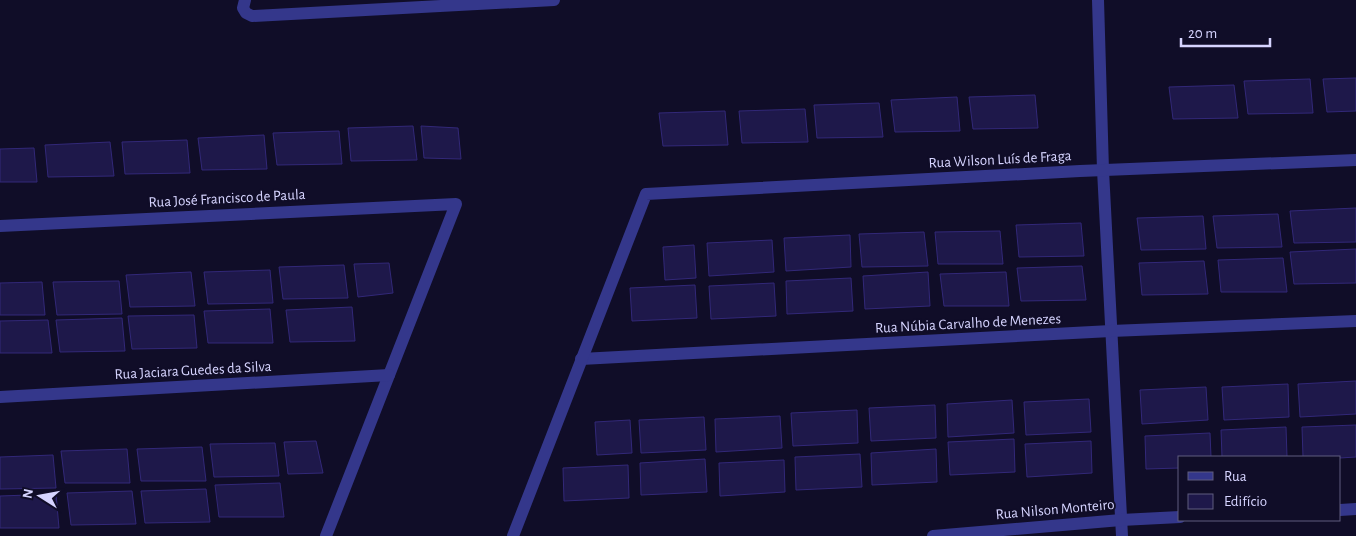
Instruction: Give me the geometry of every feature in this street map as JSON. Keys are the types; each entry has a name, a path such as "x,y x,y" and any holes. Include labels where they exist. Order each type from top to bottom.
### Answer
{"street":[{"path":"245,0 243,8 246,13 252,16 457,3 554,0"},
{"path":"1098,0 1103,170 1122,536"},
{"name":"Rua Wilson Luís de Fraga","path":"581,359 646,194 1103,170 1356,160"},
{"name":"Rua José Francisco de Paula","path":"0,226 456,204 389,374"},
{"name":"Rua Núbia Carvalho de Menezes","path":"581,359 1111,331 1356,321"},
{"path":"513,536 581,359"},
{"path":"326,536 389,374"},
{"name":"Rua Jaciara Guedes da Silva","path":"0,397 389,374"},
{"path":"1341,510 1356,509"},
{"name":"Rua Nilson Monteiro","path":"933,536 1178,517"}],"building":[{"path":"1356,78 1356,111 1327,112 1323,79"},
{"path":"1310,79 1313,113 1248,114 1244,81"},
{"path":"1234,85 1238,118 1173,119 1169,87"},
{"path":"1035,95 1038,128 973,129 969,97"},
{"path":"957,97 960,131 895,132 891,100"},
{"path":"879,103 883,137 817,138 814,105"},
{"path":"805,109 808,142 742,143 739,111"},
{"path":"725,111 728,145 663,146 659,113"},
{"path":"413,126 417,160 351,161 348,128"},
{"path":"421,126 458,128 461,159 424,158"},
{"path":"339,131 342,164 277,165 273,133"},
{"path":"264,135 267,169 202,170 198,138"},
{"path":"187,140 190,173 125,174 122,142"},
{"path":"110,142 114,176 48,177 45,145"},
{"path":"34,148 37,182 0,182 0,149"},
{"path":"1356,208 1356,242 1294,243 1290,211"},
{"path":"1278,214 1282,247 1217,248 1213,216"},
{"path":"1203,216 1206,249 1141,250 1137,218"},
{"path":"1081,223 1084,256 1019,257 1016,225"},
{"path":"1000,231 1003,264 938,264 935,232"},
{"path":"924,232 928,266 862,267 859,234"},
{"path":"850,235 851,267 786,271 784,238"},
{"path":"772,240 774,272 709,276 707,243"},
{"path":"694,245 696,278 665,280 663,247"},
{"path":"1356,249 1356,283 1294,284 1290,252"},
{"path":"1283,258 1287,292 1221,292 1218,260"},
{"path":"1204,261 1208,294 1142,295 1139,263"},
{"path":"389,263 393,293 358,297 354,264"},
{"path":"344,265 348,298 283,299 279,267"},
{"path":"1082,266 1086,300 1021,301 1017,268"},
{"path":"270,270 273,303 208,304 204,272"},
{"path":"191,272 195,306 130,307 126,275"},
{"path":"928,272 930,306 865,309 863,276"},
{"path":"1006,272 1009,306 944,306 940,274"},
{"path":"851,278 853,311 787,314 786,281"},
{"path":"119,281 122,314 57,315 53,282"},
{"path":"42,282 45,315 0,315 0,283"},
{"path":"774,283 776,316 711,319 709,286"},
{"path":"695,285 697,318 632,321 630,288"},
{"path":"352,307 355,341 290,342 286,310"},
{"path":"270,309 273,343 208,343 204,311"},
{"path":"194,315 197,348 132,349 128,316"},
{"path":"122,318 125,351 60,352 56,320"},
{"path":"48,320 52,353 0,353 0,321"},
{"path":"1356,381 1356,414 1300,417 1298,384"},
{"path":"1288,384 1289,417 1224,420 1222,387"},
{"path":"1206,387 1208,420 1142,424 1140,390"},
{"path":"1089,399 1091,432 1026,435 1024,402"},
{"path":"1012,400 1014,433 948,437 947,404"},
{"path":"935,405 936,438 871,441 869,408"},
{"path":"857,410 858,443 793,446 791,413"},
{"path":"780,416 782,448 716,452 715,419"},
{"path":"704,417 706,450 641,453 639,420"},
{"path":"630,420 632,453 597,455 595,422"},
{"path":"1356,425 1356,457 1303,456 1302,427"},
{"path":"1286,427 1287,456 1222,456 1221,430"},
{"path":"1210,433 1211,456 1178,456 1178,468 1146,469 1145,436"},
{"path":"1014,439 1015,472 950,475 948,442"},
{"path":"316,441 323,473 288,474 284,442"},
{"path":"1091,441 1092,473 1027,477 1025,444"},
{"path":"275,443 279,476 214,477 210,444"},
{"path":"202,447 206,481 141,481 137,449"},
{"path":"127,449 130,483 65,483 61,451"},
{"path":"936,449 937,482 872,485 871,453"},
{"path":"860,454 862,487 796,490 795,457"},
{"path":"53,455 56,488 0,489 0,457"},
{"path":"705,459 707,492 641,495 640,463"},
{"path":"784,460 785,492 720,496 719,463"},
{"path":"628,465 629,498 564,501 563,468"},
{"path":"280,483 284,517 219,517 215,485"},
{"path":"206,489 210,522 145,523 141,491"},
{"path":"132,491 136,524 71,525 67,493"},
{"path":"56,494 59,528 0,528 0,496"}]}
